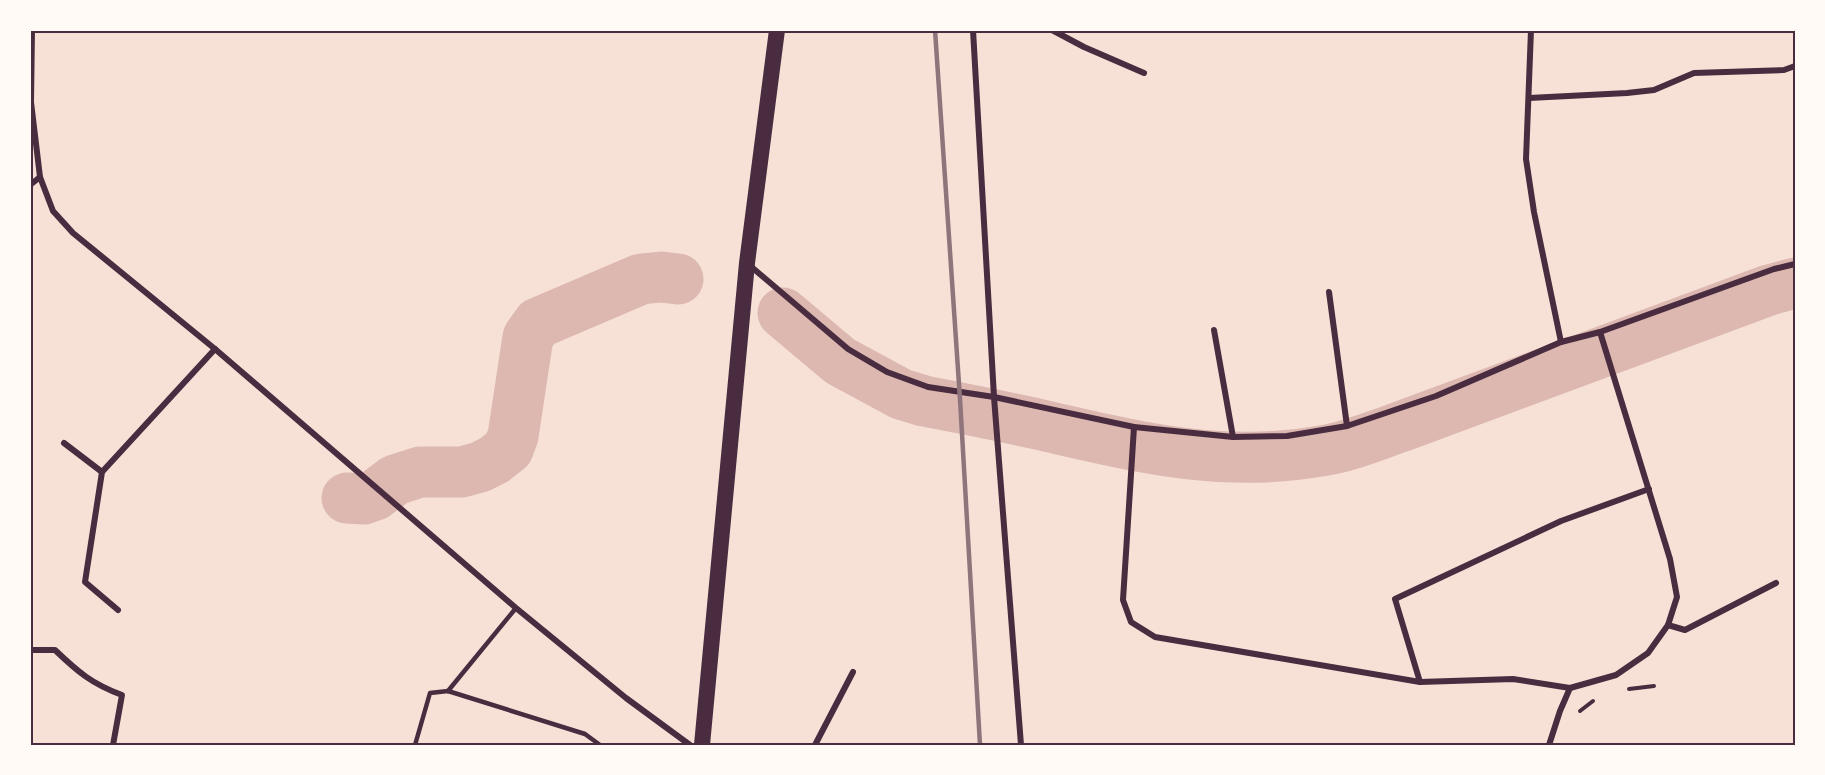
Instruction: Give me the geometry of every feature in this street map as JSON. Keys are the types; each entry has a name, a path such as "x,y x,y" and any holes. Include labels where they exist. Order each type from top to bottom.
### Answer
{"highway":[{"path":"702,745 747,263 777,30"}],"street":[{"path":"32,30 31,102 40,177 53,211 73,233 214,349 516,608 626,698 666,725 690,745"},
{"path":"973,30 994,397 1021,745"},
{"path":"1052,30 1084,47 1144,73"},
{"path":"1532,30 1526,159 1533,212 1561,342"},
{"path":"1528,98 1654,90 1694,73 1784,70 1795,66"},
{"path":"30,185 40,177"},
{"path":"747,263 848,349 886,372 928,387 994,397 1134,427 1233,437 1287,436 1347,426 1436,396 1561,342 1600,332 1774,269 1795,264"},
{"path":"1329,292 1347,426"},
{"path":"1214,330 1233,437"},
{"path":"1134,427 1123,600 1131,622 1155,637 1420,682 1513,679 1570,688 1616,675 1648,653 1668,625 1677,597 1670,559 1600,332"},
{"path":"118,610 85,582 102,472 214,349"},
{"path":"64,443 102,472"},
{"path":"1420,682 1395,599 1561,521 1648,489"},
{"path":"1668,625 1685,630 1776,583"},
{"path":"30,650 55,650 76,670 99,686 122,695 113,745"},
{"path":"815,745 853,672"},
{"path":"1549,745 1570,688"}],"lane":[{"path":"448,691 516,608"},
{"path":"415,745 430,693 448,691 585,734 600,745"}],"path":[{"path":"1618,690 1654,686"},
{"path":"1577,714 1599,698"}],"waterway":[{"path":"347,498 364,499 375,495 395,480 420,472 462,472 494,460 508,449 513,436 528,337 538,323 641,279 661,277 678,279"},
{"path":"783,313 840,361 901,394 924,401 1151,448 1217,456 1285,456 1321,451 1361,441 1769,290 1795,283"}],"railway":[{"path":"935,30 980,745"}]}
